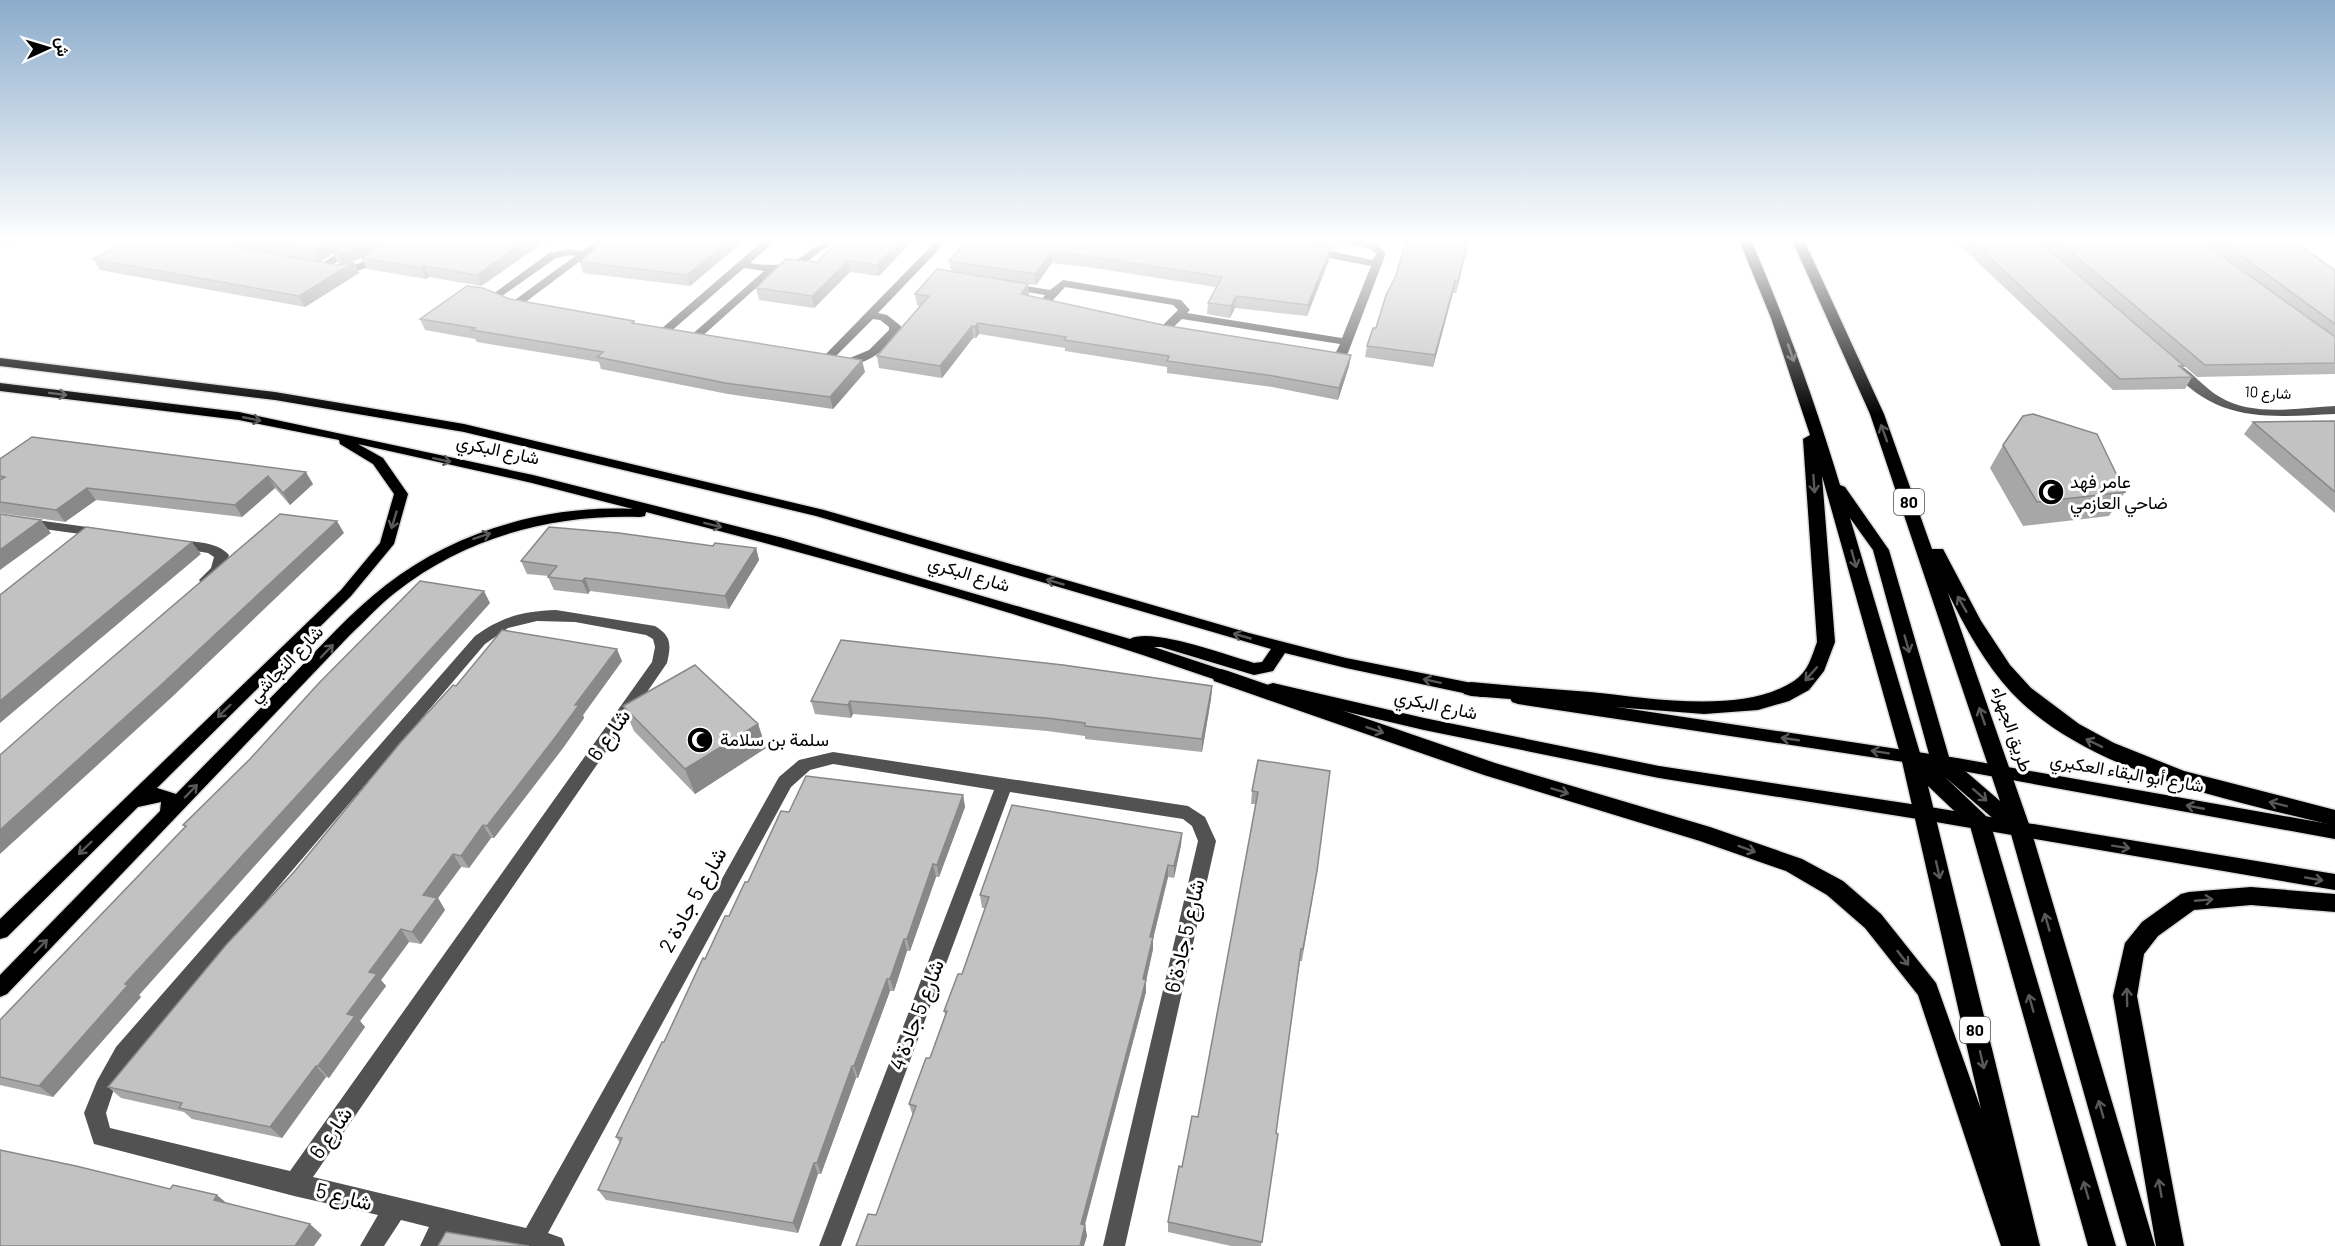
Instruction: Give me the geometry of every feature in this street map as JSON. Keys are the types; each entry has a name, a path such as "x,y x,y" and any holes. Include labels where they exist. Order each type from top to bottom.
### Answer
{"highway":[{"name":"80","path":"1770,298 1808,404 1911,757 2026,1246"},
{"name":"طريق الجهراء","path":"1824,298 1877,414 1897,466 2001,771 2141,1246"},
{"path":"1471,689 1699,708 1753,703 1785,694 1802,685 1817,669 1826,642 1808,404"},
{"path":"1897,466 1956,593 1984,643 2017,687 2054,718 2090,742 2184,780 2335,818"},
{"path":"1831,479 1881,550 1940,761 2020,830"},
{"path":"1221,676 1491,770 1702,833 1794,866 1835,888 1873,921 1928,990 2015,1246"},
{"path":"1911,757 1979,822 2102,1246"},
{"path":"2170,1246 2125,996 2133,950 2150,928 2189,901 2251,896 2335,903"}],"main road":[{"name":"شارع البكري","path":"0,364 275,396 364,409 475,430 819,513 1281,647 1471,689 1581,709 1911,757"},
{"name":"شارع البكري","path":"0,387 239,416 331,434 533,479 778,541 1121,642 1221,676 1424,724 1659,772 1924,813"},
{"name":"شارع النجاشي","path":"0,931 346,592 387,544 401,494 378,461 331,434"},
{"name":"شارع النجاشي","path":"0,988 344,632 397,584 475,538 515,526 595,513 678,517"},
{"path":"1121,642 1161,642 1254,669 1267,667 1281,647"},
{"name":"شارع أبو البقاء العكبري","path":"1911,757 2001,771 2335,832"},
{"path":"130,804 160,794 170,799 169,813"},
{"path":"1924,813 2335,882"}],"street":[{"path":"494,298 521,306 531,298"},
{"path":"700,298 659,330 700,338 742,298"},
{"path":"871,315 883,317 895,326 896,331 875,353 855,362 821,359 871,315 890,298"},
{"path":"1048,298 1049,305 1070,310"},
{"path":"1156,298 1177,302 1184,308 1163,331"},
{"path":"1312,356 1338,357 1342,353 1363,298"},
{"path":"1180,315 1346,342"},
{"name":"شارع 10","path":"2170,363 2205,393 2230,406 2260,411 2335,410"},
{"name":"شارع 10","path":"2314,411 2328,422"},
{"path":"0,519 121,536"},
{"path":"70,544 88,531"},
{"path":"166,542 211,549 222,555 218,570 192,593"},
{"name":"شارع 6","path":"549,615 650,630 660,636 663,648 659,663 294,1185 102,1137 95,1113 104,1088 123,1054 480,640 503,624 526,617 549,615"},
{"name":"شارع 5 جادة 2","path":"531,1241 785,782 805,765 833,758 1005,783"},
{"name":"شارع 5 جادة 4","path":"830,1246 1005,783"},
{"name":"شارع 5 جادة 6","path":"1005,783 1188,813 1199,822 1207,840 1114,1246"},
{"name":"شارع 5","path":"294,1185 554,1246"},
{"name":"شارع 5","path":"371,1246 394,1209"},
{"path":"431,1246 446,1221"}],"building":[{"path":"450,298 508,298 634,321 632,323 862,360 830,397 725,383 597,357 603,352 420,319"},
{"path":"927,298 1040,298 1163,325 1351,355 1339,388 1167,361 1169,356 1064,340 1066,337 978,323 975,327 972,326 940,366 877,356"},
{"path":"1211,298 1235,298 1231,306 1208,303"},
{"path":"1253,298 1311,298 1308,305"},
{"path":"1385,298 1450,298 1435,355 1367,346 1373,328 1376,328"},
{"path":"2033,298 2105,298 2184,366 2179,366 2192,377 2120,379"},
{"path":"2126,298 2281,298 2335,337 2335,363 2205,365"},
{"path":"2300,298 2335,298 2335,324"},
{"path":"2033,414 2097,434 2125,492 2037,502 2003,445 2023,416"},
{"path":"2335,421 2335,492 2253,422"},
{"path":"32,437 306,472 283,493 268,476 235,505 87,488 56,510 0,502 0,480 5,477 0,476 0,459"},
{"path":"0,514 41,520 0,550"},
{"path":"280,514 337,521 161,685 0,830 0,755"},
{"path":"86,527 192,542 0,701 0,595"},
{"path":"549,527 619,533 713,546 715,543 756,548 725,596 585,578 582,581 548,577 557,566 521,561"},
{"path":"420,581 484,591 125,984 128,985 39,1086 0,1077 0,1020 186,826 183,825 250,759 318,684"},
{"path":"502,630 617,649 575,705 579,705 557,735 487,826 483,825 461,856 453,854 423,895 437,898 412,932 401,929 369,972 377,974 347,1014 355,1016 270,1127 179,1108 182,1103 108,1087 226,945 294,872 401,742 453,685 456,686"},
{"path":"841,640 1063,665 1212,686 1202,739 1085,726 1085,723 1046,718 850,701 848,705 811,701"},
{"path":"695,665 758,724 685,769 623,706"},
{"path":"1258,760 1330,771 1317,871 1303,949 1301,949 1262,1242 1168,1222 1192,1116 1198,1117 1258,792 1252,791"},
{"path":"806,776 963,795 937,865 933,864 907,939 904,939 890,979 887,979 854,1066 852,1066 793,1223 598,1190 622,1138 616,1137 703,958 705,959 725,916 729,916 745,882 748,882 781,811 789,812"},
{"path":"1012,805 1182,833 1174,866 1168,865 1150,937 1153,937 1143,979 1146,980 1081,1224 1085,1225 1080,1246 856,1246 868,1214 876,1215 916,1106 909,1104 926,1058 930,1058 947,1011 944,1011 958,974 962,974 989,897 980,895"},
{"path":"0,1150 170,1189 173,1185 217,1195 214,1200 310,1224 295,1246 0,1246"},
{"path":"446,1232 529,1246 438,1246"}],"place":[{"name":"عامر فهد ضاحي العازمي","path":"2051,492"},
{"name":"سلمة بن سلامة","path":"700,740"}]}
